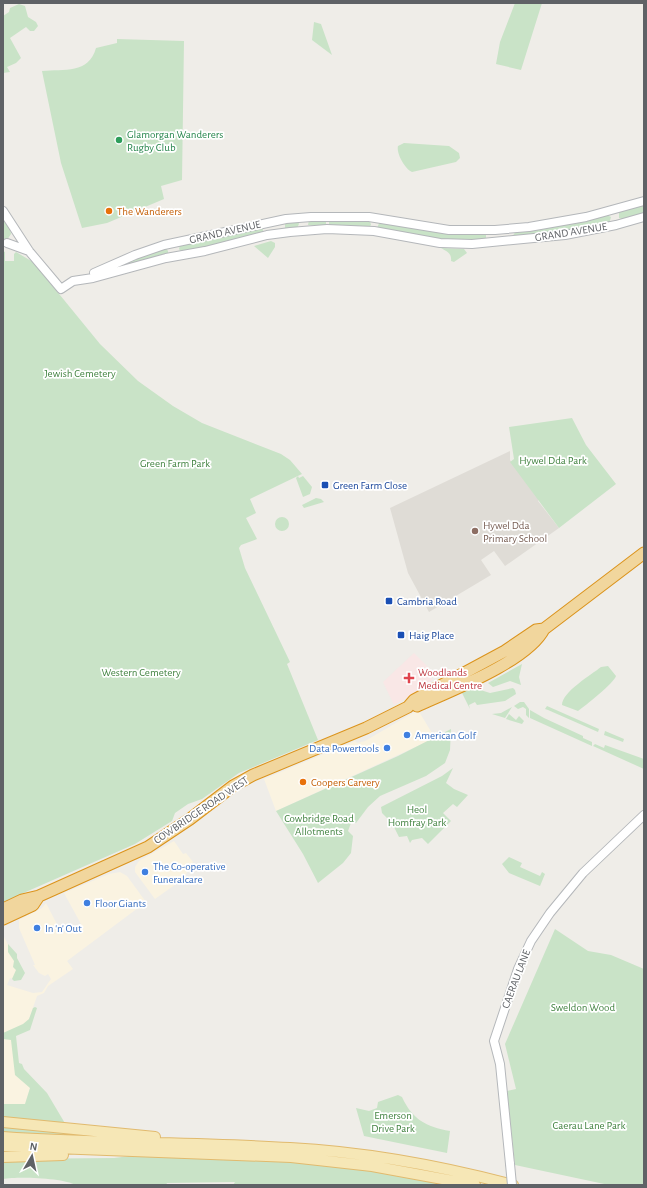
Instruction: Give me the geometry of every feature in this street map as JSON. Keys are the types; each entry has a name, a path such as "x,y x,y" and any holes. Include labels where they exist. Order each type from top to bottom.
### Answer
{"highway":[{"name":"COWBRIDGE ROAD WEST","path":"3,909 22,900 39,896 148,847 190,819 233,786 253,775 366,728 408,707 414,700 499,654 536,630 544,629 644,553"},
{"name":"COWBRIDGE ROAD WEST","path":"3,919 33,905 39,896"}],"main road":[{"path":"3,1122 232,1146"},
{"path":"3,1137 291,1148 374,1157 436,1168 513,1185"},
{"path":"3,1146 291,1157 372,1166 475,1185"},
{"path":"3,1156 145,1152"}],"street":[{"name":"GRAND AVENUE","path":"29,251 60,289 73,281 86,278 135,255 172,243 278,220 303,217 375,218 449,230 504,229 586,217 644,201"},
{"path":"3,211 29,251"},
{"path":"303,217 304,231"},
{"name":"GRAND AVENUE","path":"86,278 93,278 175,256 280,234 304,231 335,229 374,231 450,244 497,242 565,235 616,225 644,217"},
{"path":"374,231 375,218"},
{"path":"278,220 280,234"},
{"path":"497,242 504,229"},
{"path":"5,243 12,239 15,230"},
{"path":"5,243 29,251"},
{"path":"172,243 175,256"},
{"name":"CAERAU LANE","path":"513,1185 500,1064 494,1041 518,969 531,941 554,907 584,873 644,815"}],"shaded area":[{"name":"Hywel Dda Primary School","path":"510,451 510,460 539,499 538,501 559,528 505,566 494,551 481,560 491,575 429,612 408,573 390,508"},
{"name":"Woodlands Medical Centre","path":"414,653 432,671 432,680 426,687 394,705 383,682"},
{"path":"418,710 435,738 276,811 264,779 355,741 357,743 365,741"},
{"path":"174,841 183,854 186,853 193,862 183,879 155,899 135,872 135,867 139,861"},
{"path":"120,872 127,876 146,902 67,961 73,969 48,986 44,993 37,996 26,1028 13,1034 18,1070 31,1084 23,1114 3,1111 3,935 22,971 17,980 10,978 7,985 33,993 42,992 51,979 48,974 45,976 39,973 33,965 35,965 19,928 19,920 42,908 46,903 62,934 81,924 64,893 109,874"}],"green space":[{"path":"515,3 542,3 521,70 496,64 500,42"},
{"path":"19,4 25,6 28,17 36,22 38,26 34,31 30,31 26,27 10,38 21,58 16,63 7,67 10,72 3,73 3,16 9,12 10,8"},
{"path":"314,22 321,24 332,55 312,40"},
{"name":"Glamorgan Wanderers Rugby Club","path":"117,39 184,41 182,180 161,186 164,199 107,223 82,228 61,163 42,71 67,70 82,66 93,56 96,48 117,43"},
{"path":"404,143 449,146 459,153 460,158 456,162 412,172 404,164 398,153 398,146"},
{"path":"644,204 644,214 622,219 619,218 619,212"},
{"path":"607,215 611,217 609,224 510,239 518,229"},
{"path":"3,217 10,228 11,234 7,240 3,241"},
{"path":"326,218 326,227 308,225 309,220"},
{"path":"329,218 370,221 371,225 369,227 329,227"},
{"path":"298,221 299,224 297,228 285,229 285,223"},
{"path":"380,221 486,232 486,241 458,242 377,228"},
{"path":"262,225 264,235 182,253 179,249 180,245"},
{"path":"271,241 275,243 275,247 268,258 254,246"},
{"path":"166,248 168,255 122,265 124,263"},
{"path":"441,248 464,249 467,253 454,262 451,261 451,256"},
{"name":"Western Cemetery","path":"3,251 5,252 5,261 14,261 14,254 16,252 33,262 100,344 138,381 173,406 202,423 281,454 290,460 302,474 250,499 256,513 246,518 257,539 241,545 239,548 245,568 290,662 287,664 318,740 239,773 202,799 188,804 175,813 172,821 135,844 3,902"},
{"name":"Hywel Dda Park","path":"572,418 586,445 616,484 559,528 510,462 514,459 509,427"},
{"path":"298,476 299,478 303,476 312,487 310,494 303,497 296,478"},
{"path":"316,498 321,499 324,502 304,508 302,505"},
{"path":"279,517 285,517 289,521 289,527 285,531 279,531 275,527 275,521"},
{"path":"522,664 519,677 521,685 510,681 493,687 488,683"},
{"path":"608,666 616,676 592,700 578,711 562,705 563,700 572,689 601,667"},
{"path":"471,687 490,693 513,688 516,694 505,701 477,705 475,702 469,705 470,709 461,691"},
{"path":"520,702 524,702 529,709 529,718 526,715 526,709 523,707 518,709 514,706"},
{"path":"547,706 599,729 598,732 545,709"},
{"path":"512,707 505,718 492,714 501,713"},
{"path":"530,710 583,736 583,738 592,742 592,746 530,718"},
{"path":"509,714 516,720 519,716 524,721 522,724 506,719"},
{"name":"Cowbridge Road Allotments","path":"451,729 450,750 445,763 426,776 380,796 368,807 356,823 351,823 348,831 353,836 351,853 343,863 318,883 303,854 276,811 398,756"},
{"path":"605,731 624,739 623,742 604,735"},
{"path":"595,744 604,748 605,745 644,759 644,769 593,746"},
{"name":"Heol Homfray Park","path":"453,768 446,783 454,789 468,795 457,807 453,804 443,813 451,821 428,844 422,838 412,840 410,843 407,836 399,837 392,823 382,813 381,807 442,776"},
{"path":"509,857 522,863 520,867 540,876 542,872 545,874 540,886 509,873 502,864"},
{"path":"555,929 588,951 611,955 644,969 644,1185 609,1185 515,1165 507,1091 516,1089 505,1044"},
{"path":"8,944 17,954 17,958 25,973 21,980 14,981 12,979 16,970 13,967 14,961 8,952"},
{"path":"33,1008 37,1008 30,1030 16,1036 19,1063 22,1064 24,1069 47,1093 66,1125 3,1119 3,1104 25,1104 30,1088 15,1075 11,1040 3,1039 3,1033 23,1024 29,1019"},
{"name":"Emerson Drive Park","path":"398,1095 402,1097 410,1111 421,1121 434,1127 450,1131 447,1153 364,1136 356,1108 369,1111 377,1108 378,1102"},
{"path":"3,1125 119,1137 3,1133"},
{"path":"130,1156 321,1162 466,1185 233,1185 235,1182 167,1183 166,1185 76,1185 41,1178 3,1179 3,1159 114,1158"}],"place":[{"name":"Glamorgan Wanderers Rugby Club","path":"119,140"},
{"name":"The Wanderers","path":"109,211"},
{"name":"Green Farm Close","path":"325,485"},
{"name":"Hywel Dda Primary School","path":"475,531"},
{"name":"Cambria Road","path":"389,601"},
{"name":"Haig Place","path":"401,635"},
{"name":"Woodlands Medical Centre","path":"409,678"},
{"name":"American Golf","path":"407,735"},
{"name":"Data Powertools","path":"387,748"},
{"name":"Coopers Carvery","path":"303,782"},
{"name":"The Co-operative Funeralcare","path":"145,872"},
{"name":"Floor Giants","path":"87,903"},
{"name":"In 'n' Out","path":"37,928"}],"park label":[{"name":"Jewish Cemetery","path":"80,373"},
{"name":"Green Farm Park","path":"175,463"},
{"name":"Sweldon Wood","path":"583,1007"},
{"name":"Caerau Lane Park","path":"589,1125"}]}
